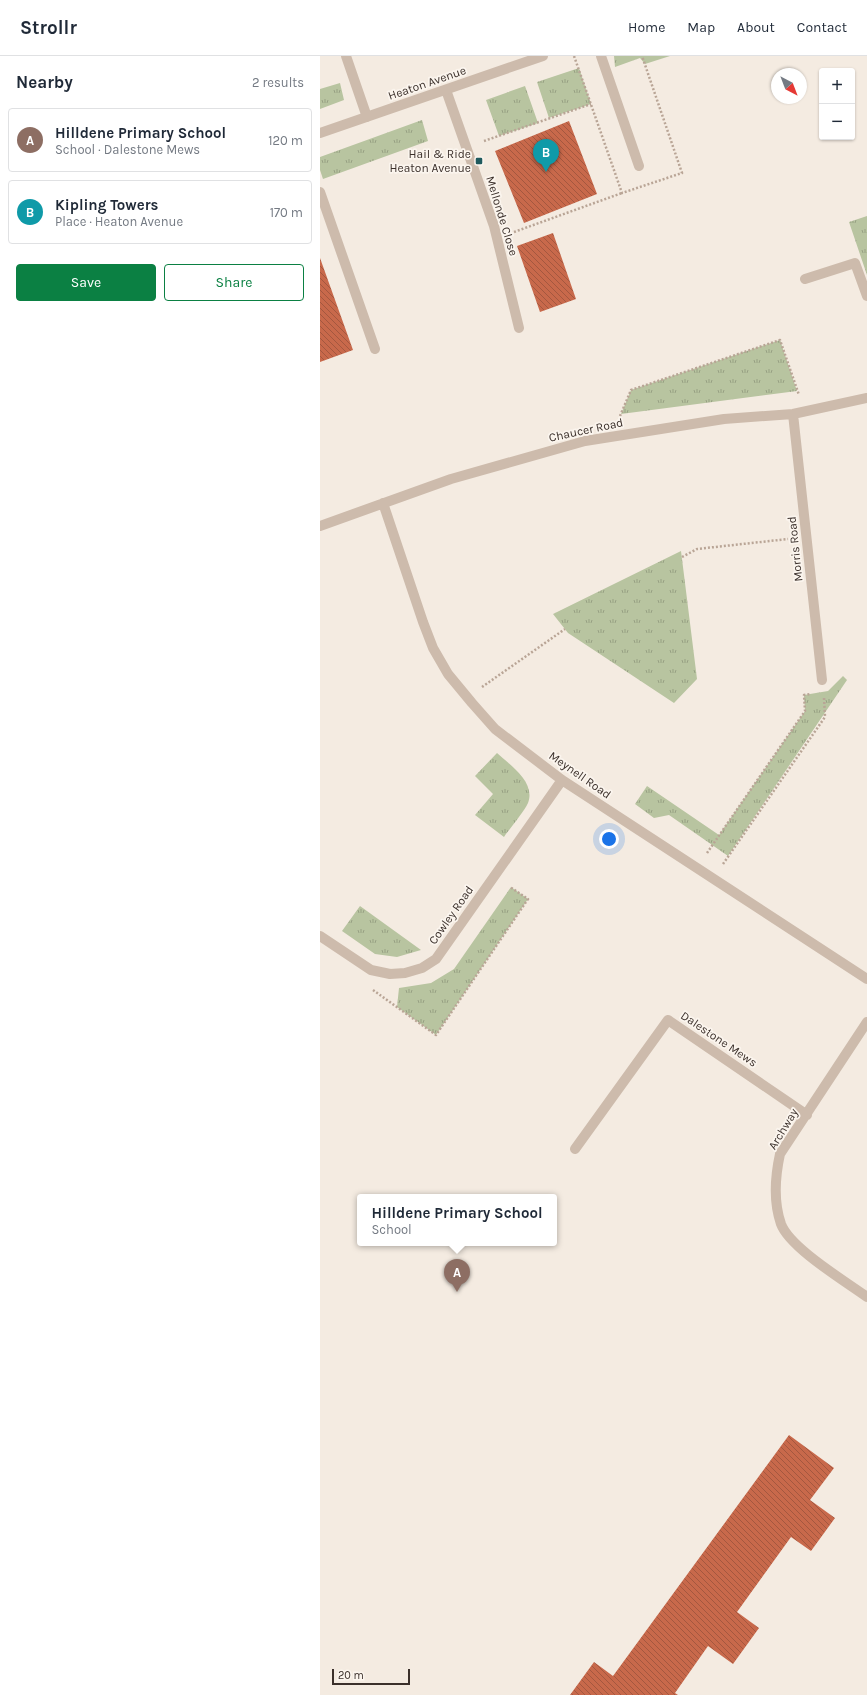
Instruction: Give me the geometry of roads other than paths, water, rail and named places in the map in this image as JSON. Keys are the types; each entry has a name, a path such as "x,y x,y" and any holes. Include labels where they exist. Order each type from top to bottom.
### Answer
{"street":[{"path":"346,56 367,117"},
{"name":"Heaton Avenue","path":"320,133 543,56"},
{"path":"601,56 639,166"},
{"name":"Mellonde Close","path":"446,90 497,238 519,328"},
{"path":"320,192 375,349"},
{"path":"805,279 855,263 867,296"},
{"name":"Chaucer Road","path":"320,526 451,479 520,458 586,441 724,418 794,414 867,398"},
{"name":"Morris Road","path":"794,414 822,680"},
{"name":"Meynell Road","path":"383,503 433,648 448,674 496,729 562,780 867,979"},
{"name":"Cowley Road","path":"320,936 371,970 405,973 422,968 436,959 562,780"},
{"name":"Dalestone Mews","path":"575,1149 668,1020 806,1114"},
{"name":"Archway","path":"867,1022 780,1154 776,1173 775,1192 782,1225 800,1249 867,1297"}],"place":[{"name":"Hail & Ride Heaton Avenue","path":"479,161"},
{"name":"Kipling Towers","path":"546,172"},
{"name":"Hilldene Primary School","path":"457,1292"}]}
